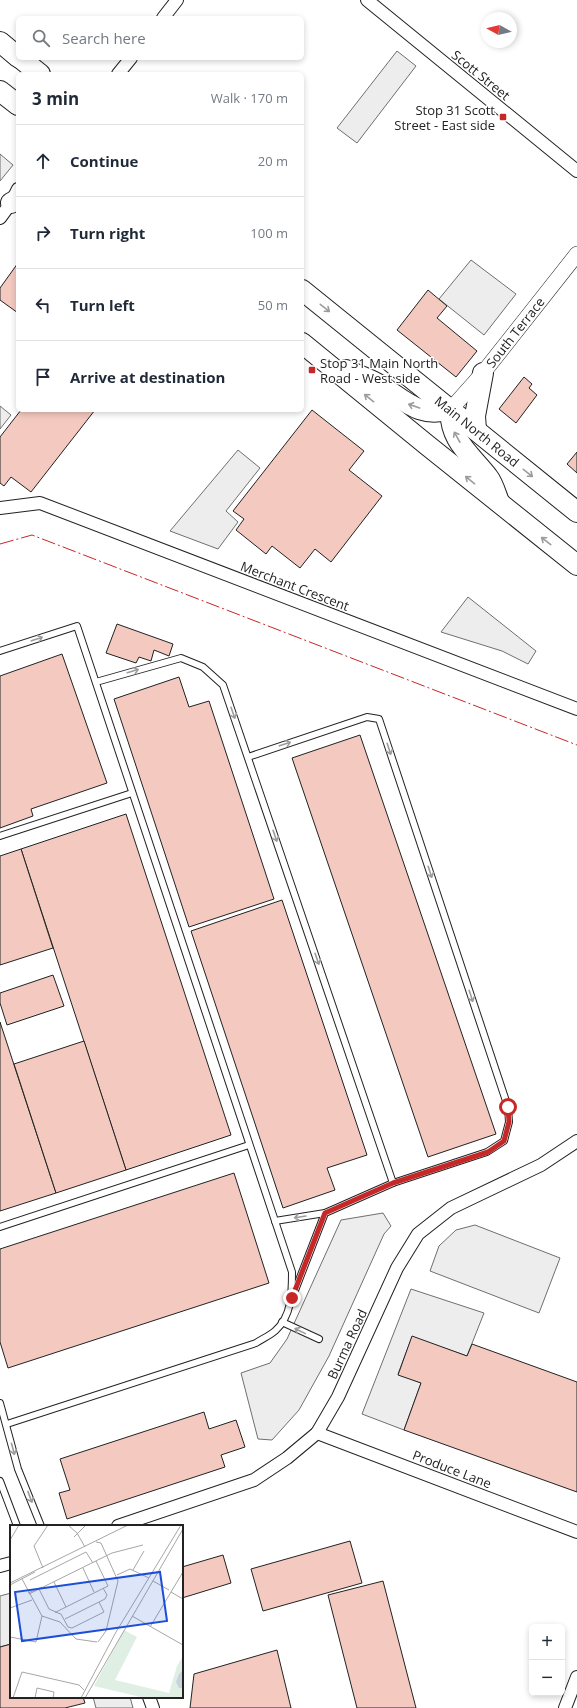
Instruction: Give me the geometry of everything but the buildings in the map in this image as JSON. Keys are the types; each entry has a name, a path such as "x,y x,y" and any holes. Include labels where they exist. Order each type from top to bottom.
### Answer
{"highway":[{"path":"0,42 16,55"},
{"path":"23,60 38,72"},
{"path":"0,90 16,103"},
{"name":"Main North Road","path":"304,292 577,512"},
{"path":"304,345 577,565"},
{"path":"322,359 377,384 406,404 438,413 451,409 451,423 455,434 465,449 490,478 500,504"},
{"path":"476,430 475,416 483,373"}],"street":[{"path":"165,16 177,0"},
{"name":"Scott Street","path":"367,0 577,171"},
{"path":"120,72 129,60"},
{"name":"South Terrace","path":"451,409 483,373 577,254"},
{"name":"Merchant Crescent","path":"0,508 40,504 577,709"},
{"name":"Burma Road","path":"122,1525 254,1480 287,1458 316,1433 338,1397 397,1268 418,1234 451,1208 541,1165 577,1142"},
{"name":"Produce Lane","path":"316,1433 577,1532"},
{"path":"0,1566 10,1563"},
{"path":"565,1708 577,1677"},
{"path":"149,1698 153,1708"}],"lane":[{"path":"0,651 77,626 292,1272 292,1298"},
{"path":"96,682 181,658 204,667 223,685 393,1183"},
{"path":"248,757 367,717 379,719 508,1107 509,1122 504,1141 488,1152 393,1183 325,1213 275,1221"},
{"path":"0,836 132,793"},
{"path":"0,1227 250,1145"},
{"path":"7,1424 256,1343 275,1331 282,1322 325,1213"},
{"path":"282,1322 319,1339"},
{"path":"0,1403 7,1424 18,1469 41,1525"},
{"path":"0,1481 17,1525"}],"shaded area":[{"path":"397,51 416,66 357,143 337,128"},
{"path":"0,154 13,165 0,181"},
{"path":"471,260 516,294 484,335 439,299"},
{"path":"0,406 11,415 0,429"},
{"path":"238,450 260,468 226,511 238,522 218,549 170,531"},
{"path":"468,597 536,651 528,664 502,651 441,632"},
{"path":"383,1213 391,1226 384,1234 329,1356 299,1410 272,1440 258,1439 241,1373 270,1363 287,1339 341,1220"},
{"path":"475,1225 560,1258 539,1313 430,1271 439,1246 456,1230"},
{"path":"411,1289 484,1313 467,1356 412,1337 398,1374 421,1383 404,1430 362,1414"},
{"path":"10,1593 10,1644 0,1647 0,1596"},
{"path":"93,1698 130,1698 133,1708 96,1708"}],"power":[{"path":"0,544 32,535 577,745"}],"place":[{"name":"Stop 31 Scott Street - East side","path":"503,117"},
{"name":"Stop 31 Main North Road - West side","path":"312,370"}],"route":[{"path":"292,1298 325,1213 393,1183 488,1152 504,1141 509,1122 508,1107"}]}
